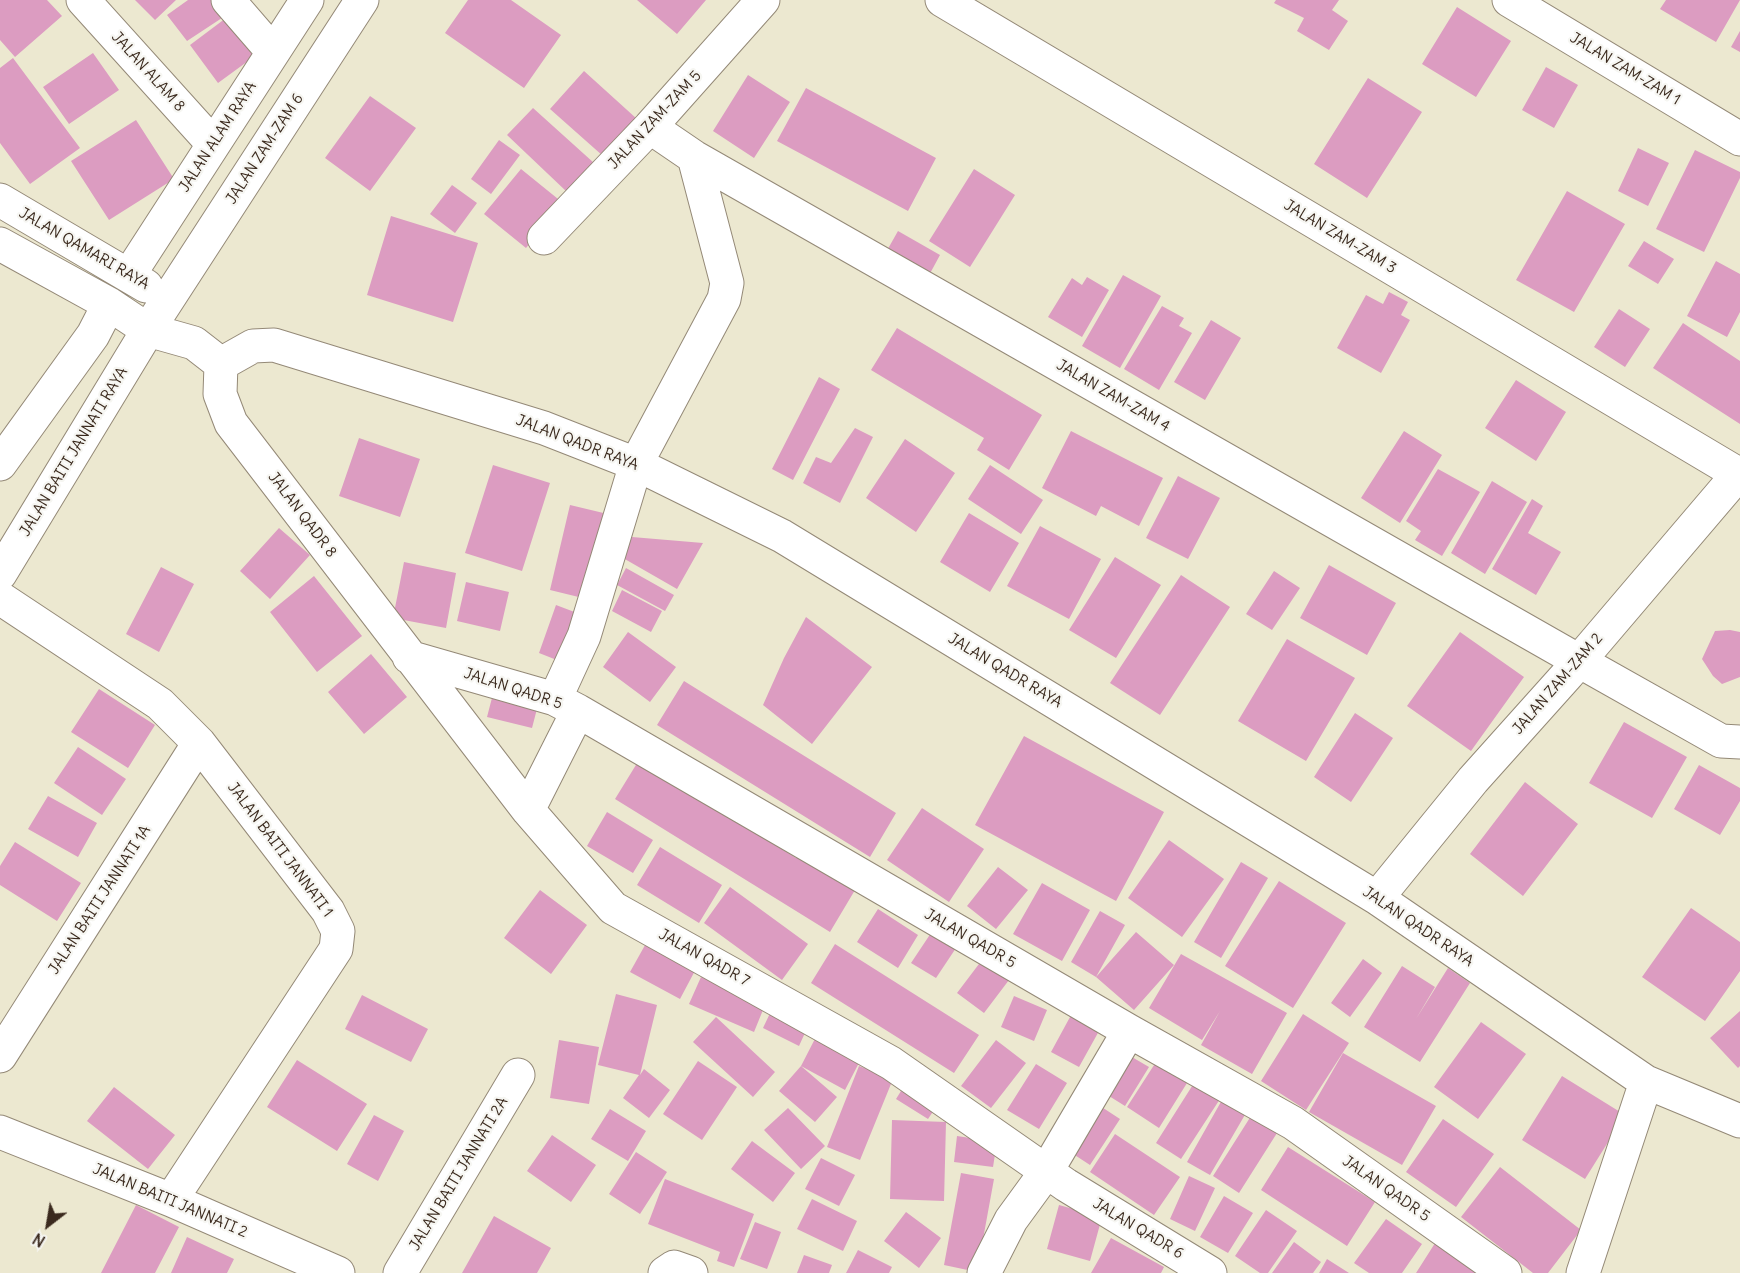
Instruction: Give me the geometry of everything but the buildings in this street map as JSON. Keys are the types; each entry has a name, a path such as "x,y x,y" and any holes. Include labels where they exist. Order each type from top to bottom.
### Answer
{"street":[{"name":"JALAN ALAM 8","path":"82,0 213,144"},
{"path":"228,0 273,52"},
{"name":"JALAN ALAM RAYA","path":"129,275 307,0"},
{"name":"JALAN ZAM-ZAM 6","path":"148,330 362,0"},
{"name":"JALAN ZAM-ZAM 5","path":"544,238 650,127 763,0"},
{"name":"JALAN ZAM-ZAM 3","path":"942,0 1740,473"},
{"name":"JALAN ZAM-ZAM 1","path":"1509,0 1740,139"},
{"name":"JALAN ZAM-ZAM 4","path":"650,127 694,157 1579,662 1721,741 1740,742"},
{"path":"528,810 567,705 584,636 636,464 724,299 727,283 694,157"},
{"name":"JALAN QAMARI RAYA","path":"0,200 168,299"},
{"path":"0,244 109,304 148,330 194,343"},
{"path":"168,299 194,343 221,364"},
{"path":"0,464 93,335 109,304"},
{"name":"JALAN BAITI JANNATI RAYA","path":"0,573 148,330"},
{"name":"JALAN QADR RAYA","path":"221,364 253,346 274,345 544,428 636,464 782,536 1377,898 1646,1082 1740,1121"},
{"name":"JALAN QADR 8","path":"221,364 220,394 231,423 409,657"},
{"name":"JALAN ZAM-ZAM 2","path":"1377,898 1473,780 1579,662 1740,473"},
{"name":"JALAN BAITI JANNATI 1","path":"0,598 160,704 200,743 328,911 338,931 336,949 171,1200"},
{"name":"JALAN QADR 5","path":"409,657 567,705 1129,1031 1293,1123 1505,1273"},
{"name":"JALAN QADR 7","path":"409,657 528,810 613,908 891,1063 1056,1179"},
{"name":"JALAN BAITI JANNATI 1A","path":"0,1056 200,743"},
{"path":"984,1273 1011,1220 1056,1179 1129,1031"},
{"name":"JALAN BAITI JANNATI 2A","path":"400,1273 518,1075"},
{"path":"1583,1273 1646,1082"},
{"name":"JALAN BAITI JANNATI 2","path":"0,1132 171,1200 338,1273"},
{"name":"JALAN QADR 6","path":"1056,1179 1210,1273"},
{"path":"665,1273 674,1267 691,1273"}]}
